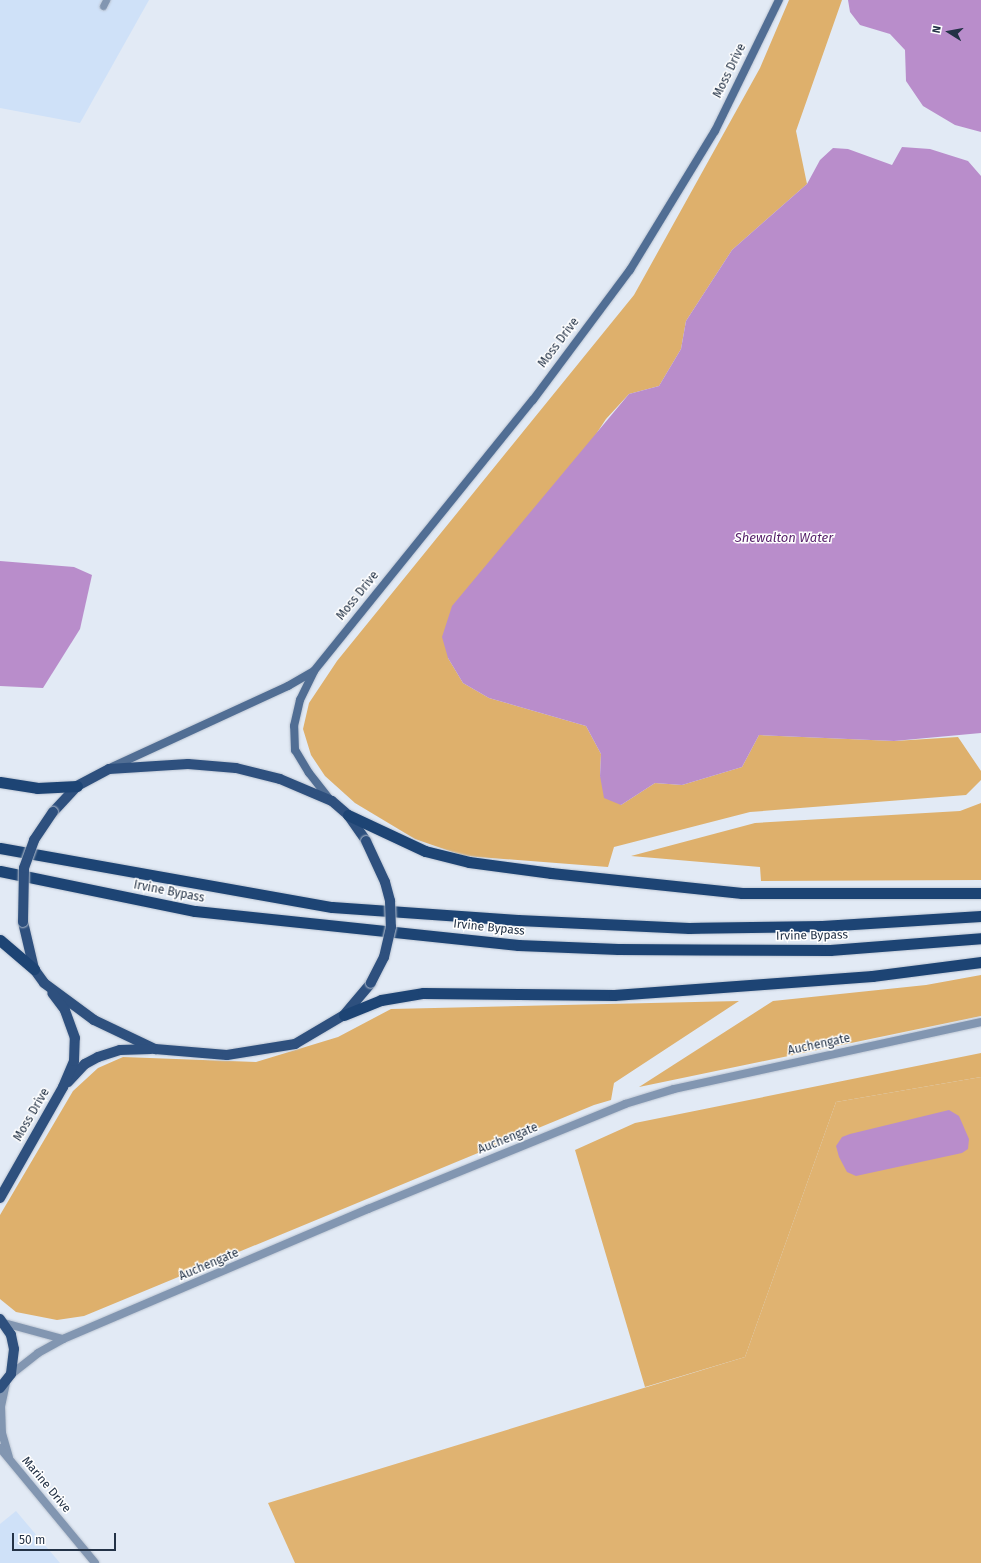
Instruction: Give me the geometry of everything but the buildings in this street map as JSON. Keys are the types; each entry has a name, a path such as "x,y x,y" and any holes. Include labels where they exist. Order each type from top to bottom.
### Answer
{"highway":[{"path":"0,782 37,788 78,786"},
{"path":"348,816 425,851 469,862 543,872 742,893 981,893"},
{"name":"Irvine Bypass","path":"0,848 332,907 518,920 689,928 822,926 981,916"},
{"name":"Irvine Bypass","path":"0,871 195,911 518,945 618,949 830,950 981,938"},
{"path":"0,940 34,969"},
{"path":"344,1016 381,1000 423,993 614,995 872,976 981,962"}],"main road":[{"name":"Moss Drive","path":"332,801 309,773 295,750 294,726 300,700 314,671 533,400 630,270 715,130 779,0"},
{"name":"Moss Drive","path":"109,769 288,686 314,671"},
{"path":"34,969 23,922 24,868 34,840 53,812 78,786 109,769 188,764 236,768 280,779 332,801 348,816 366,841 385,882 390,902 391,927 384,957 371,983 344,1016 295,1044 260,1051 227,1055 155,1049 94,1020 44,983"},
{"name":"Moss Drive","path":"0,1198 63,1087 74,1061 75,1038 65,1010 34,969"},
{"name":"Moss Drive","path":"63,1087 85,1064 98,1057 120,1050 155,1049"},
{"path":"1,1320 14,1349 5,1382"}],"street":[{"name":"Auchengate","path":"5,1382 38,1353 63,1339 368,1209 625,1104 674,1089 981,1022"},
{"path":"1,1320 63,1339"},
{"name":"Marine Drive","path":"5,1382 1,1406 2,1433 10,1460"},
{"name":"Marine Drive","path":"0,1448 95,1563"}],"shaded area":[{"path":"0,0 149,0 80,123 0,108"},
{"path":"789,0 842,0 796,131 807,184 732,250 686,321 681,349 659,386 629,394 606,419 448,658 463,683 489,698 586,726 601,754 600,776 621,805 655,783 682,785 742,767 759,735 894,741 958,737 981,771 981,780 966,795 750,812 614,847 608,867 464,856 415,839 355,803 325,776 311,755 303,729 309,703 337,661 634,295 760,68"},
{"path":"981,803 981,880 761,881 760,867 631,856 755,823 960,811"},
{"path":"981,975 981,1016 639,1087 773,1001 926,985"},
{"path":"739,1001 614,1083 611,1100 594,1105 84,1316 57,1320 16,1312 0,1299 0,1215 73,1091 98,1068 123,1057 256,1062 338,1037 391,1009"},
{"path":"981,1053 981,1077 836,1102 745,1357 645,1387 575,1150 635,1123"},
{"path":"981,1077 981,1563 295,1563 268,1503 745,1357 836,1102"},
{"path":"16,1511 60,1563 0,1563 0,1524"}],"water":[{"path":"848,0 981,0 981,132 955,125 923,106 906,81 905,50 890,34 860,25 850,12"},
{"name":"Shewalton Water","path":"902,147 930,149 968,161 981,176 981,733 894,741 759,735 742,767 682,785 655,783 621,805 604,798 600,776 601,754 586,726 489,698 463,683 448,658 442,637 452,606 629,394 659,386 681,349 686,321 732,250 807,184 820,160 833,148 848,149 892,165"},
{"path":"0,561 74,567 92,575 80,629 43,688 0,686"},
{"path":"949,1110 959,1116 969,1139 968,1149 962,1153 856,1176 847,1172 839,1157 836,1146 842,1137"}]}
